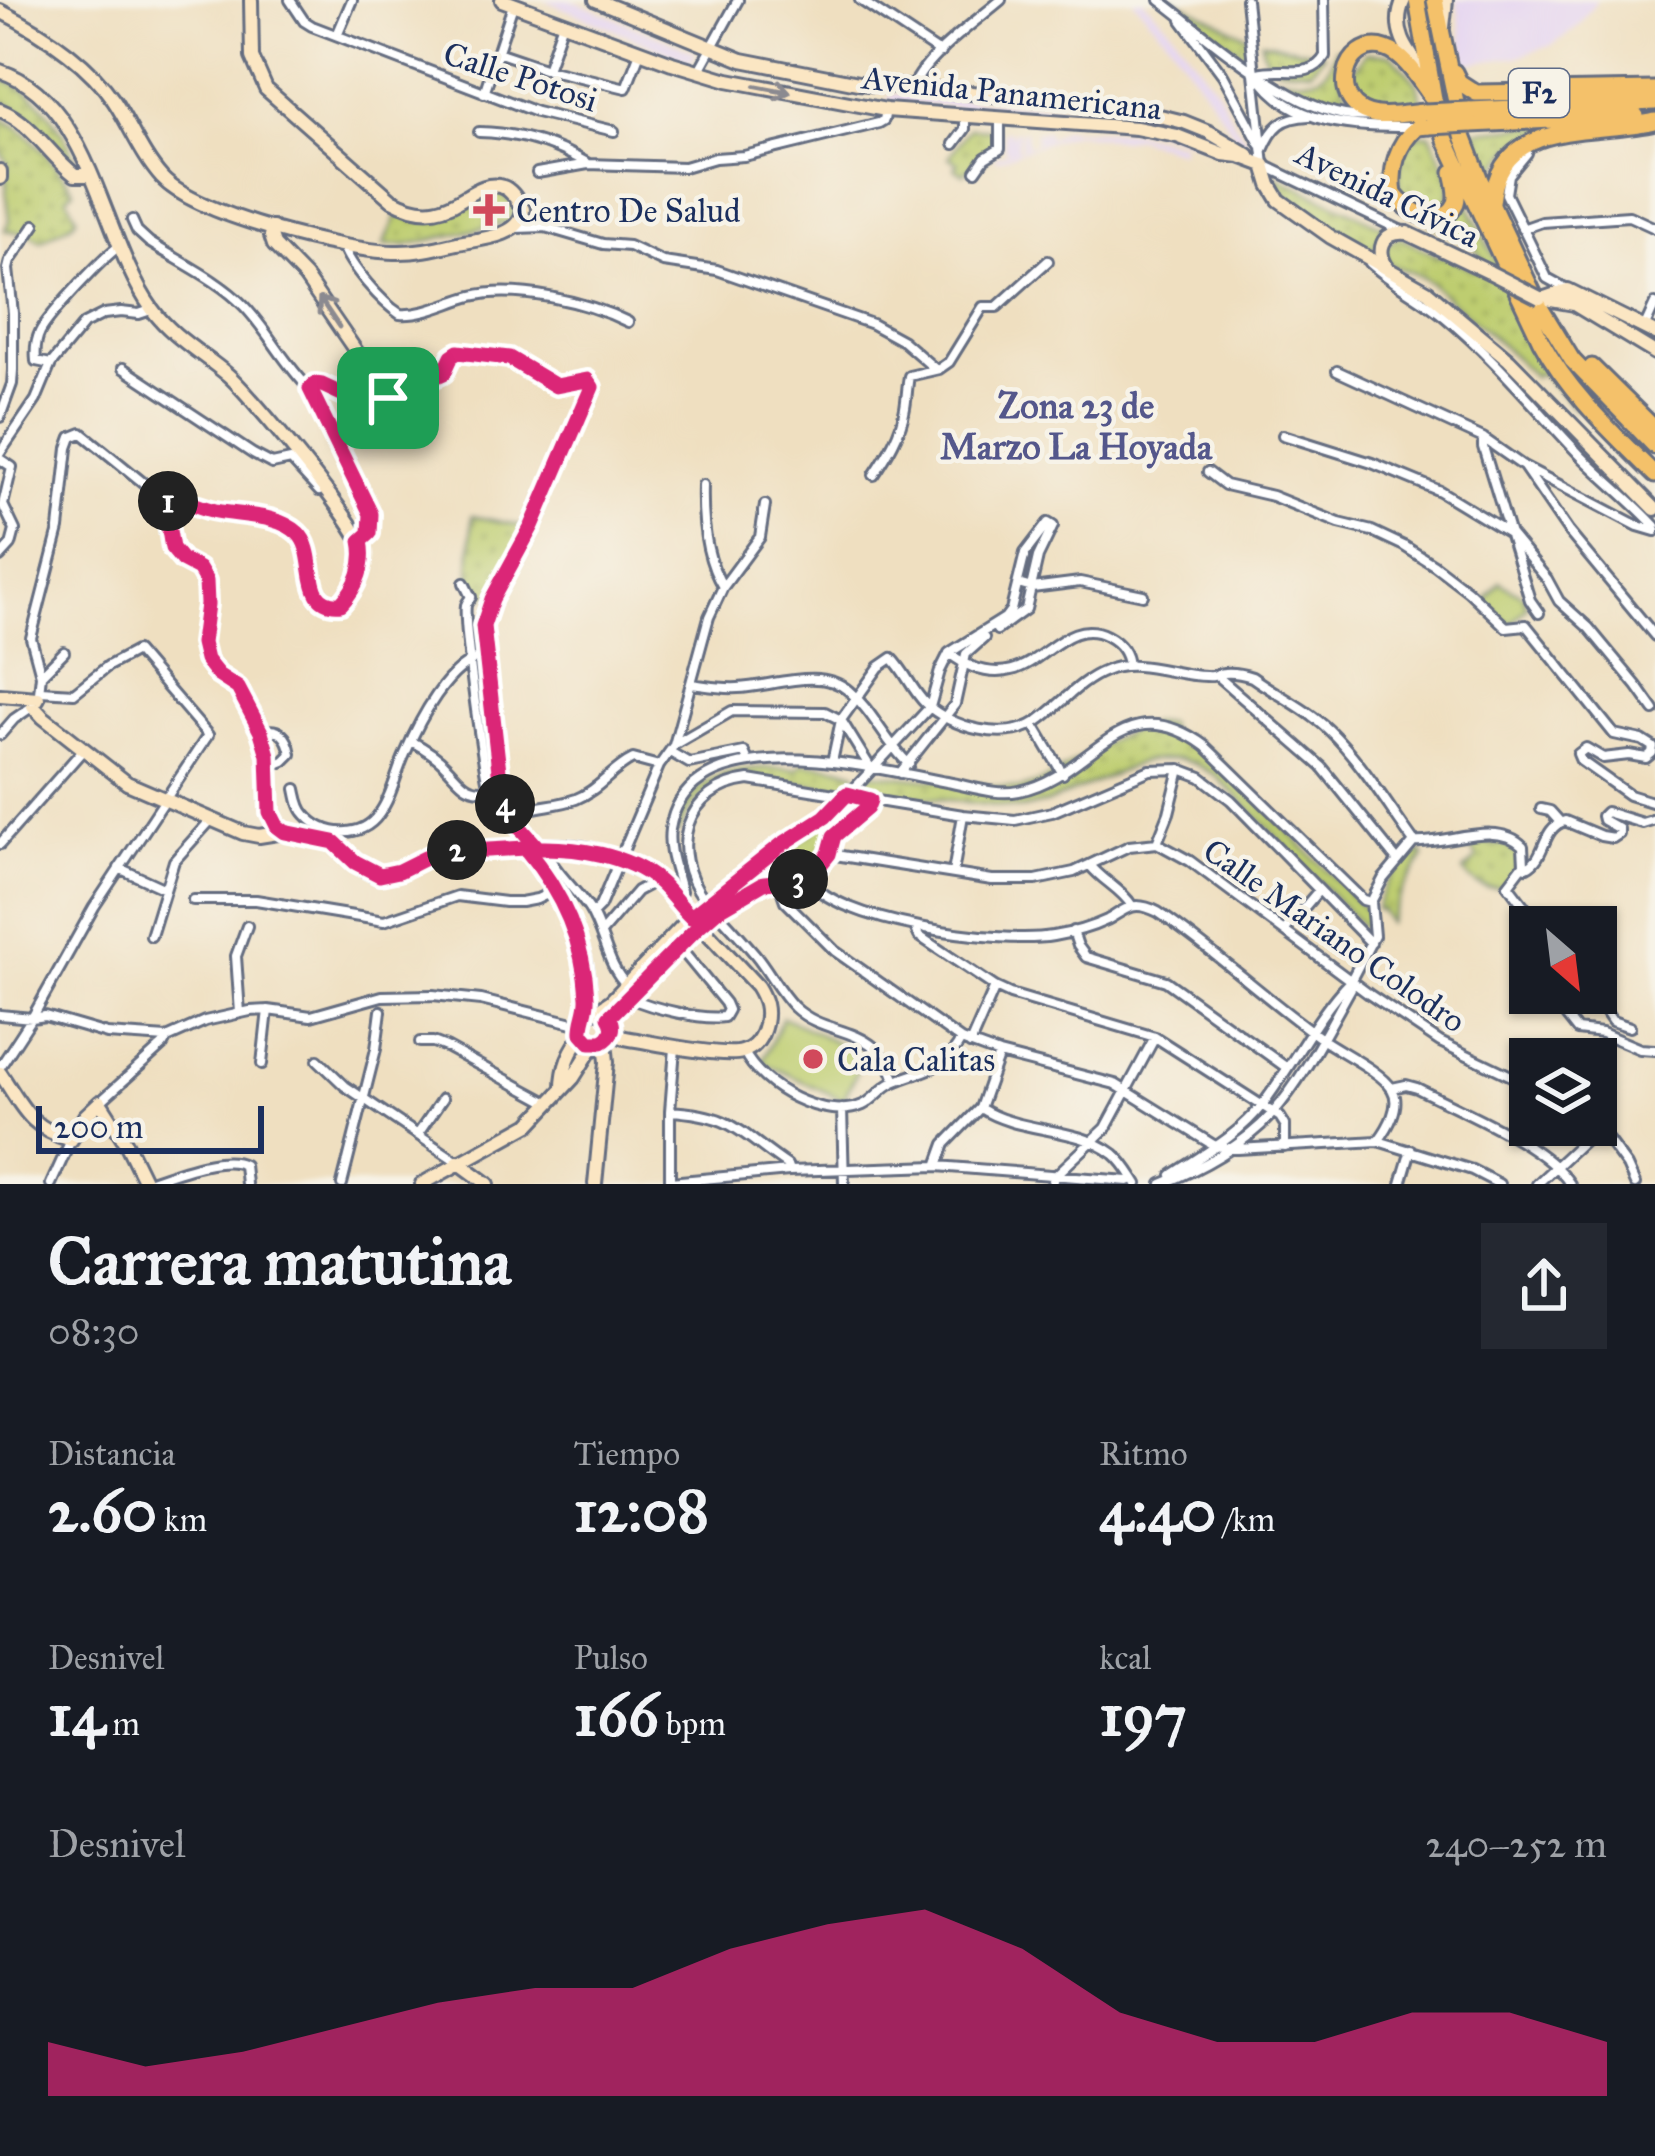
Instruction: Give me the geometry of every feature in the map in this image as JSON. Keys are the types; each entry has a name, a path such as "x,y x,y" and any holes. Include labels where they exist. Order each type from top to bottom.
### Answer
{"highway":[{"path":"1417,0 1431,81 1426,116 1403,141 1393,184 1394,194 1412,212 1436,217 1452,210 1457,201 1445,139"},
{"path":"1435,0 1463,136 1539,306 1556,363 1655,462"},
{"path":"1377,115 1354,104 1344,80 1352,60 1375,48 1399,56 1426,116 1445,139 1548,336 1556,367 1655,479"},
{"name":"F2","path":"1443,49 1459,82 1476,93 1655,90"},
{"name":"F2","path":"1470,117 1655,103"},
{"name":"F2","path":"1377,115 1655,118"},
{"name":"F2","path":"1492,206 1500,167 1514,151 1575,131 1655,118"},
{"path":"1548,336 1581,352 1655,420"},
{"path":"1548,336 1655,429"},
{"path":"1548,336 1655,442"}],"street":[{"path":"251,0 252,58 262,83 392,200 428,212 482,190 503,187 545,227"},
{"name":"Calle Potosi","path":"290,0 304,21 337,35 536,112 614,131"},
{"path":"337,35 352,0"},
{"name":"Avenida Panamericana","path":"596,0 742,60 858,83 1119,106 1209,132 1263,158"},
{"path":"698,72 738,0"},
{"path":"862,0 940,53"},
{"path":"913,89 940,53 1000,0"},
{"path":"1256,73 1309,71 1321,64 1325,56 1324,0"},
{"path":"1443,49 1446,0"},
{"path":"1247,1 1263,158 1279,200 1391,282 1414,293 1474,342 1655,528"},
{"path":"1404,1 1399,12 1401,39 1431,81"},
{"path":"484,93 508,2"},
{"name":"Avenida Panamericana","path":"508,2 698,72 886,110 1136,128 1177,136 1222,154 1263,158"},
{"path":"1166,3 1256,73 1314,108 1355,118 1377,115"},
{"path":"1166,3 1223,75 1263,158"},
{"path":"0,11 72,56 98,80 166,183 198,202 273,228 378,251 413,252 515,228 545,227 603,244 629,246 663,262 717,270 794,296 894,335 934,368"},
{"path":"548,70 563,23"},
{"path":"497,52 548,70 626,88 641,51"},
{"path":"0,70 30,83 53,105 152,309 247,393 331,498 361,541 358,580 345,601 332,605 317,596 310,556 296,532 251,515 214,511 181,500 167,502"},
{"path":"1256,73 1283,102 1335,123 1362,126 1426,116"},
{"path":"0,110 34,132 75,175 90,175"},
{"path":"537,173 588,164 684,167 745,156 879,123 886,110"},
{"path":"1263,158 1271,131 1282,121 1311,116"},
{"path":"954,144 964,129 965,117"},
{"path":"976,171 1000,149 1000,119"},
{"path":"1575,131 1530,151 1509,175 1506,194 1522,229 1546,278 1649,330 1655,304"},
{"path":"479,132 531,138 588,164"},
{"name":"Avenida Cívica","path":"1263,158 1542,298 1574,304 1655,353"},
{"path":"515,228 522,221 523,209"},
{"path":"1522,229 1542,222 1629,216 1655,228"},
{"path":"132,220 149,242 247,309 310,389 371,514 370,533 361,541"},
{"path":"0,417 2,395 12,384 13,370 8,269 34,225"},
{"path":"273,228 274,245 305,277 388,398 387,405 378,411 322,385 310,389"},
{"path":"1390,271 1382,261 1382,243 1398,232 1408,233"},
{"path":"343,244 376,292 400,314 515,291 628,322"},
{"path":"51,364 36,361 40,331 121,245"},
{"path":"1359,255 1427,291 1509,360 1655,509"},
{"path":"874,475 897,436 909,376 942,368 983,307 997,307 1048,262"},
{"path":"1542,298 1568,290"},
{"path":"0,557 14,533 3,505 12,466 0,456 36,400 51,364 90,320 152,309"},
{"path":"388,398 444,373 452,356 465,352 509,358 549,384 587,380 592,387 483,626 498,773 502,798 512,816 592,914 614,971 628,991 697,1015 724,1017 725,1003 679,946"},
{"path":"123,368 253,454 272,464 291,460 321,494 331,498"},
{"path":"1336,371 1483,438 1523,466 1638,526 1655,528"},
{"path":"0,735 37,698 41,675 31,638 59,529 70,440 82,433 167,502"},
{"path":"1283,435 1440,491 1509,533 1559,601 1589,628 1654,710"},
{"path":"1483,438 1530,600 1538,613"},
{"path":"1523,466 1568,531 1655,636"},
{"path":"1208,472 1226,485 1372,531 1434,565 1506,627 1526,625 1614,734 1653,747 1646,758 1629,754 1603,758 1586,748 1578,754 1581,761 1629,795 1655,802"},
{"path":"703,485 712,565 723,587"},
{"path":"167,502 172,548 199,569 206,581 202,643 206,660 238,688 261,732 269,767 270,812 285,832"},
{"path":"592,914 659,766 672,748 704,631 723,587 760,537 765,505"},
{"path":"628,991 679,946 706,903 825,817 892,749 929,707 949,653 1011,610 1024,553 1048,524 1053,526 1038,557 1026,609 972,647 946,718 901,773"},
{"path":"1018,584 1032,588 1080,582 1143,595"},
{"path":"464,583 471,597"},
{"path":"471,597 492,599"},
{"path":"471,597 466,606 480,730 489,790 499,810 507,817 574,800 633,758 659,766"},
{"path":"949,653 963,664 990,672 1011,670 1065,638 1095,631 1114,639 1125,652 1128,666"},
{"path":"0,694 37,698 74,693 136,651 208,736 119,868 0,1070 33,1122 71,1140"},
{"path":"41,675 64,652"},
{"path":"296,789 302,810 313,821 339,832 358,830 378,816 435,699 458,670 471,659 485,656"},
{"path":"832,761 842,720 883,662 892,658 929,707 967,726 993,730 1034,724 1093,676 1113,668 1252,676 1328,729 1414,842 1427,844 1467,835 1511,837 1522,846 1524,865 1508,885 1524,906"},
{"path":"1216,675 1322,766 1397,860"},
{"path":"691,684 733,689 829,680 857,699 892,749 909,764"},
{"path":"0,1015 45,1016 107,1034 167,1039 205,1021 240,1013 268,1010 311,1016 382,996 433,994 481,1000 625,1038 724,1053 753,1047 764,1031 767,1012 757,986 654,877 619,861 584,848 435,853 380,875 355,862 334,842 285,832 253,835 127,783 83,750 37,698"},
{"path":"672,748 732,711 808,710 842,720 871,769"},
{"path":"1034,724 1063,774"},
{"path":"676,902 681,891 670,837 676,809 692,788 714,773 748,761 792,758 1007,793 1063,774 1133,726 1160,726 1185,733 1205,746 1371,902"},
{"path":"480,730 495,728"},
{"path":"261,732 278,730 290,749 284,761 269,767"},
{"path":"411,741 446,766 460,784 489,790"},
{"path":"672,748 689,763 744,752 748,761"},
{"path":"0,844 83,750"},
{"path":"1157,843 1180,769"},
{"path":"896,1081 887,1060 862,1039 797,1010 756,956 706,903 689,869 685,838 696,807 714,791 748,780 963,815 1024,820 1150,770 1180,769 1201,777 1231,800 1371,943"},
{"path":"486,774 498,773"},
{"path":"422,1184 530,1124 562,1087 571,1052 695,921 764,883 806,877 829,854 834,836 870,800"},
{"path":"1541,809 1559,821"},
{"path":"1524,865 1534,864 1559,821 1613,838 1618,836 1618,827 1604,820 1606,812 1642,823 1655,819"},
{"path":"953,873 963,815"},
{"path":"151,936 175,861 210,821"},
{"path":"670,837 685,838"},
{"path":"1162,1184 1231,1136 1261,1107 1352,980 1375,929 1371,902 1383,879 1414,842"},
{"name":"Calle Mariano Colodro","path":"829,854 992,880 1036,880 1090,865 1129,846 1157,843 1190,861 1440,1042 1509,1075"},
{"path":"536,848 579,947 608,1062 595,1184"},
{"path":"1090,865 1132,906"},
{"path":"119,868 165,889"},
{"path":"601,933 654,877"},
{"path":"806,877 820,892 889,921 1019,939 1073,932 1132,906 1149,908 1392,1089 1392,1118 1378,1141"},
{"path":"778,881 785,901 817,936 966,1042 1127,1089 1215,1146 1378,1141 1472,1170 1499,1184"},
{"path":"194,900 256,900 384,921 457,896 521,902 556,890"},
{"path":"1286,930 1319,890"},
{"path":"240,1013 236,956 247,926"},
{"path":"915,927 919,936 994,987 1155,1037 1273,1113 1285,1125 1285,1147"},
{"path":"1073,932 1086,957 1166,981 1301,1072"},
{"path":"1162,1184 1233,1147 1273,1113 1322,1039 1352,988 1352,980"},
{"path":"744,1052 751,1064 796,1100 842,1109 861,1106 896,1081 932,1069 966,1042 994,987"},
{"path":"262,1064 268,1010"},
{"path":"342,1184 381,1011"},
{"path":"1564,1014 1577,1030 1655,1050"},
{"path":"1607,1014 1612,1021 1630,1027"},
{"path":"1053,1180 1106,1128 1155,1037"},
{"path":"52,1184 85,1116 167,1039"},
{"path":"420,1042 446,1047 550,1104"},
{"path":"675,1045 670,1183 789,1171 937,1166 1053,1180 1135,1181"},
{"path":"937,1166 944,1144 980,1108 999,1054"},
{"path":"318,1060 488,1184"},
{"path":"1392,1089 1417,1088 1519,1141 1558,1166 1570,1184"},
{"path":"418,1134 442,1099"},
{"path":"100,1102 145,1184 205,1165 239,1161 246,1169 246,1184"},
{"path":"980,1108 995,1117 1093,1142 1118,1157 1135,1181"},
{"path":"842,1109 844,1184"},
{"path":"670,1111 710,1115 737,1126 789,1171"},
{"path":"1537,1184 1577,1146"},
{"path":"1612,1146 1635,1184"},
{"path":"1401,1184 1411,1150"}],"shaded area":[{"path":"544,0 572,0 695,52 691,62"},
{"path":"1133,0 1143,0 1169,26 1215,86 1251,146 1245,149 1173,45"},
{"path":"1457,0 1597,0 1576,28 1553,45 1516,57 1465,64"},
{"path":"893,94 1128,113 1209,137 1234,153 1125,121 888,101"},
{"path":"1063,129 1136,132 1182,144 1180,151 1134,137 1123,140 1074,133 996,160 994,156 1013,151 1005,151 1003,131 1010,131 1011,137 1019,131 1017,150 1024,148 1021,131 1026,131 1027,147 1038,142 1035,132 1047,131 1048,139"}],"green space":[{"path":"1176,0 1249,37 1250,58 1181,8"},
{"path":"1261,41 1324,54 1311,70 1284,68 1271,64"},
{"path":"1363,43 1341,67 1342,83 1358,111 1306,95 1277,76 1315,78 1327,69 1335,49"},
{"path":"1366,53 1391,54 1417,83 1422,104 1371,107 1353,97 1349,75"},
{"path":"0,78 27,92 49,113 78,166 33,120 0,102"},
{"path":"0,118 32,139 74,190 67,197 77,217 41,241 5,230 8,163 0,151"},
{"path":"1569,123 1520,141 1490,182 1473,131"},
{"path":"969,128 996,129 998,146 973,173 967,169 964,174 949,157"},
{"path":"1419,134 1430,134 1450,180 1444,209 1428,209 1403,199 1401,164"},
{"path":"1271,174 1389,229 1374,247 1375,259 1303,212"},
{"path":"498,192 514,207 506,223 407,245 384,245 398,214 414,220 439,219"},
{"path":"1464,195 1502,274 1485,266 1474,246 1428,223 1452,218"},
{"path":"1398,237 1510,286 1540,357 1578,412 1541,373 1534,376 1431,283 1387,262 1384,247"},
{"path":"472,516 527,527 494,592 487,596 476,593 470,579"},
{"path":"1500,582 1525,597 1527,606 1510,625 1483,603"},
{"path":"1150,723 1167,723 1171,733 1199,752 1209,750 1365,910 1366,931 1215,775 1180,759 1144,761 1022,809 859,789 871,773 1020,789"},
{"path":"803,763 839,767 856,772 855,778 845,788 736,777 701,797 677,833 675,826 684,806 708,781 739,770 797,769"},
{"path":"847,800 864,805 831,832 825,849 794,875 759,876 713,903 711,900 799,842"},
{"path":"1485,843 1505,845 1517,854 1519,863 1506,886 1482,886 1468,876 1464,871 1477,859 1473,849 1450,854 1449,850"},
{"path":"1422,853 1388,923 1376,909 1382,892 1399,867"},
{"name":"Cala Calitas","path":"783,1017 865,1056 843,1100 762,1062"}],"place":[{"name":"Centro De Salud","path":"489,210"},
{"name":"Cala Calitas","path":"813,1059"}],"district":[{"name":"Zona 23 de Marzo La Hoyada","path":"1076,426"}],"route":[{"path":"458,352 509,358 556,386 587,380 592,387 483,626 502,798 538,848 584,848 633,867 661,883 691,917 781,845 825,817 847,794 870,800 834,836 829,854 816,870 797,880 764,883 700,925 609,1017 612,1033 602,1042 590,1042 580,1028 587,1014 585,977 567,912 525,848 435,853 380,875 366,870 334,842 285,832 270,812 268,755 255,716 238,688 211,668 203,651 206,581 199,569 172,548 165,514 168,500 289,527 307,548 317,596 328,604 341,604 358,580 361,541 370,533 371,514 310,389 322,385 378,411 385,408 388,398 444,373 458,352"}]}
